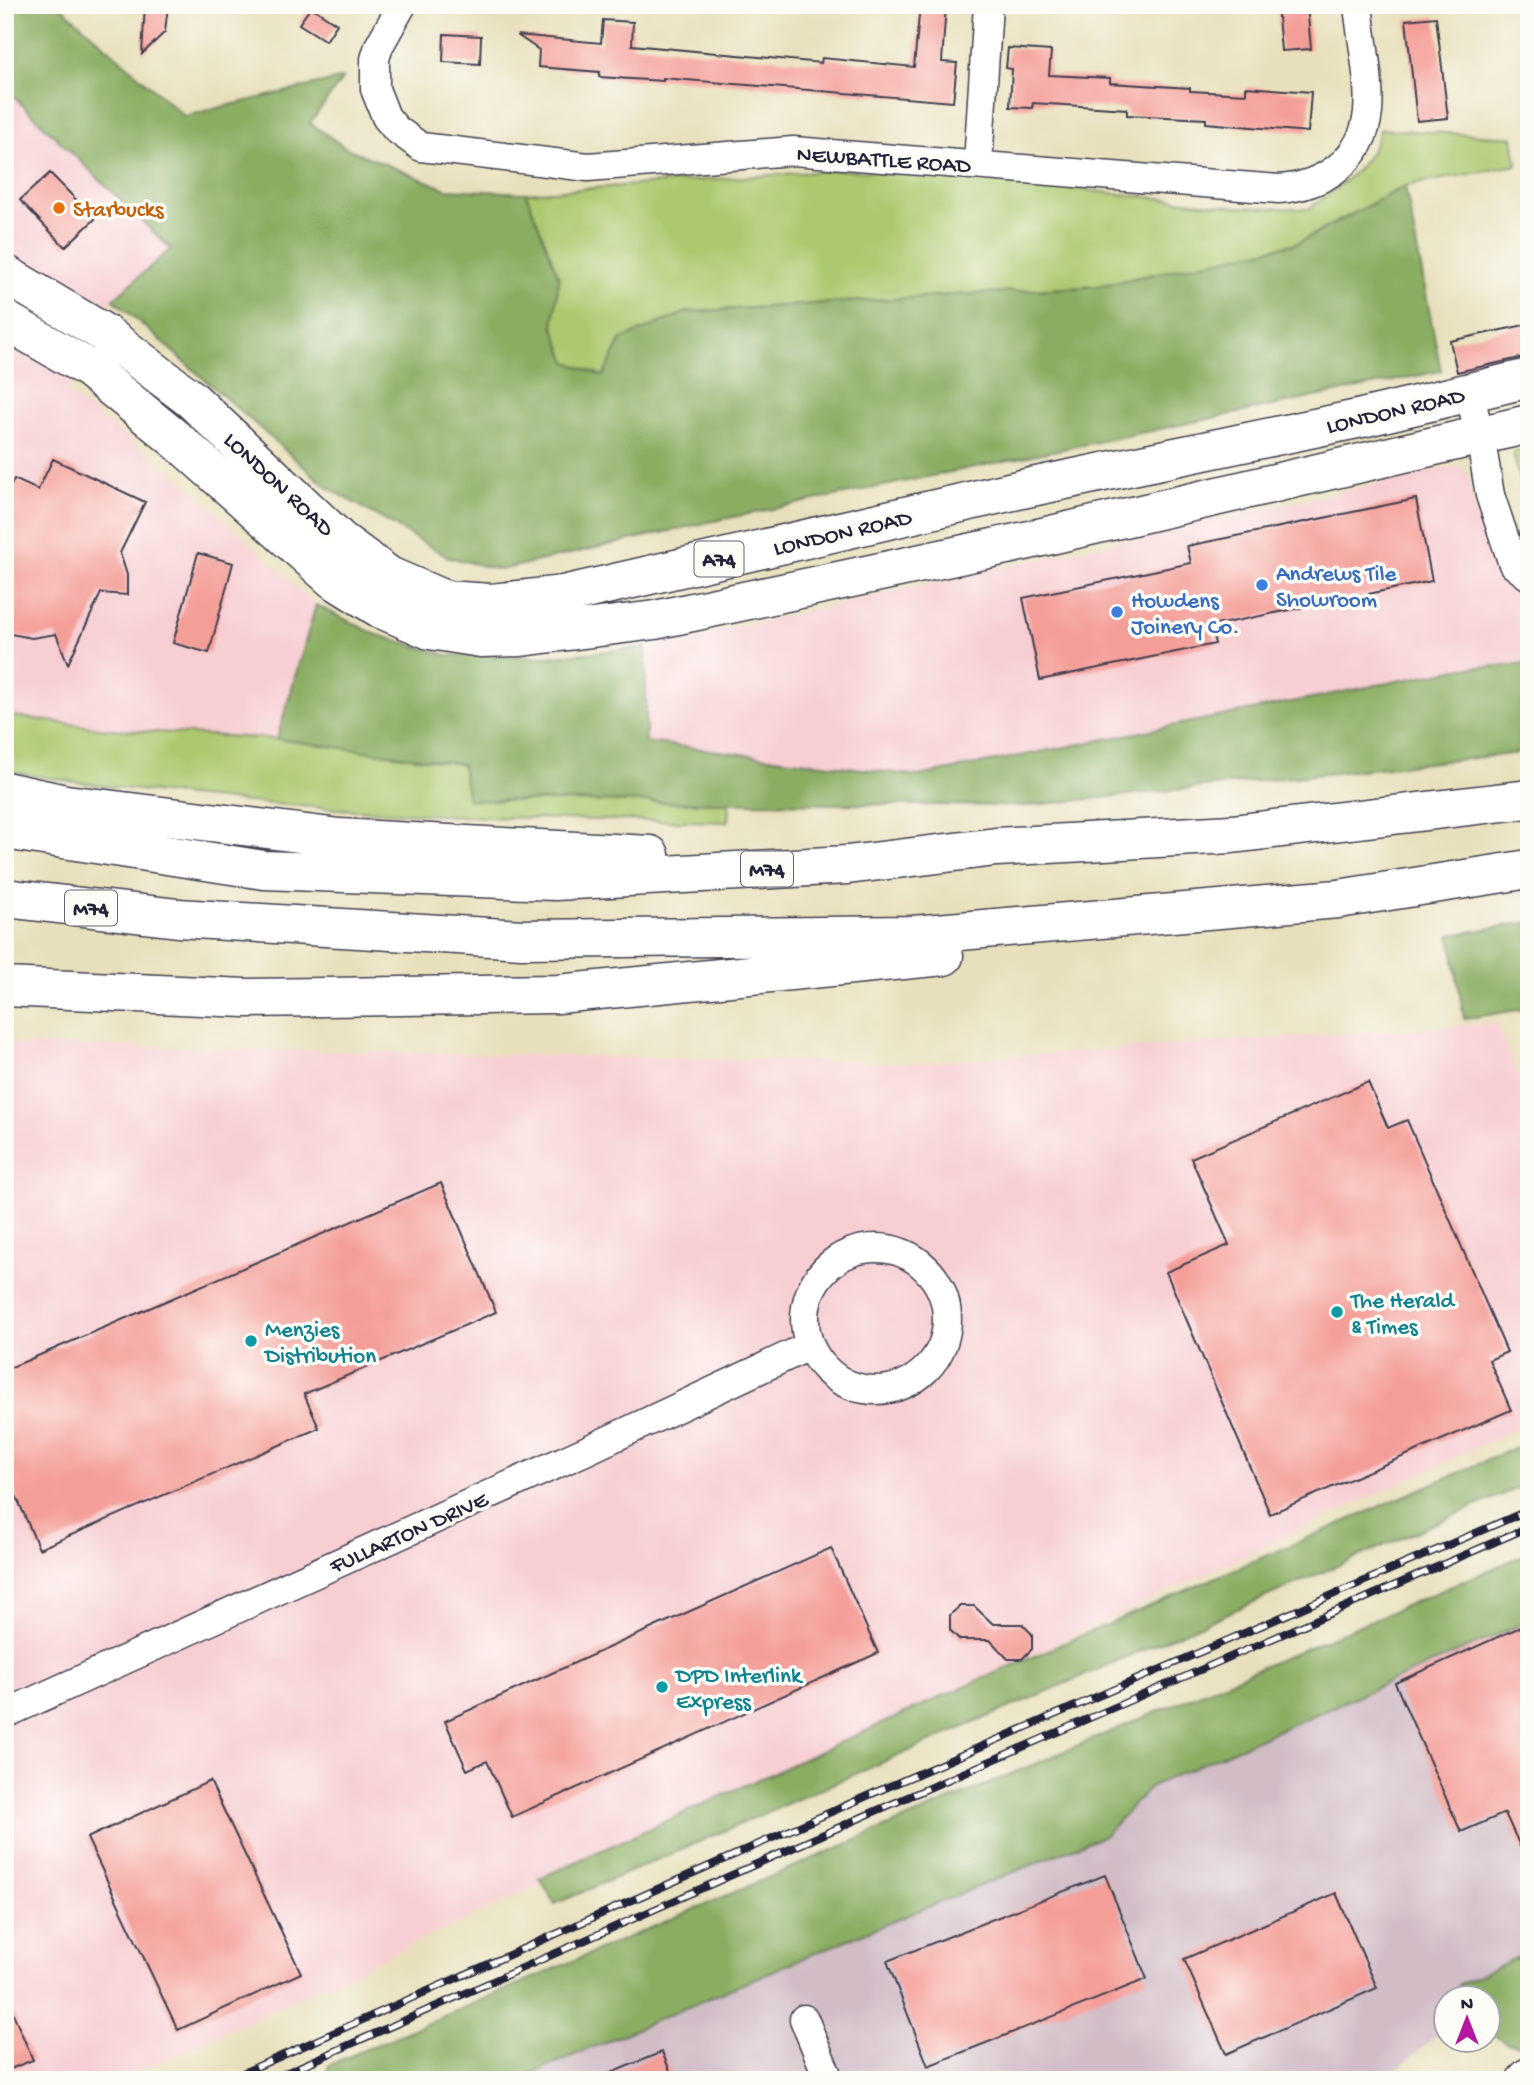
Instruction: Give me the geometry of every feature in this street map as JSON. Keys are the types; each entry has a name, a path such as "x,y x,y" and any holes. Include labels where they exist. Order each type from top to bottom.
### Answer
{"main road":[{"name":"LONDON ROAD","path":"5,274 104,333 191,398 340,540 389,576 445,600 491,603 563,595 1022,489 1362,418 1529,378"},
{"name":"LONDON ROAD","path":"5,320 88,368 179,442 333,579 381,609 430,630 481,638 521,637 655,620 1025,541 1529,424"},
{"name":"M74","path":"5,791 66,804 339,838 846,865"},
{"name":"M74","path":"5,830 264,870 555,881 846,865 996,847 1232,834 1529,799"},
{"name":"M74","path":"5,987 245,998 558,994 911,961 1338,900 1529,869"},
{"name":"M74","path":"5,898 178,918 522,939 913,935 1338,900"}],"street":[{"name":"NEWBATTLE ROAD","path":"402,5 379,46 375,60 375,89 386,117 396,129 421,147 588,167 793,151 1279,188 1311,184 1340,167 1351,155 1364,130 1368,100 1358,5"},
{"path":"978,164 988,5"},
{"path":"1469,393 1480,435 1490,495 1513,564 1529,576"},
{"path":"869,1248 891,1250 910,1257 926,1269 938,1284 945,1303 947,1323 943,1343 934,1361 920,1375 903,1386 881,1391 858,1389 838,1380 821,1366 809,1346 804,1325 806,1303 814,1282 829,1265 847,1254 869,1248"},
{"name":"FULLARTON DRIVE","path":"5,1714 583,1452 809,1346"},
{"path":"804,2019 829,2080"}],"shaded area":[{"path":"5,88 171,250 113,299 67,392 185,482 316,605 277,739 106,729 5,715"},
{"path":"1454,466 1466,470 1477,514 1504,563 1529,579 1529,664 1463,668 919,776 646,742 646,647"},
{"path":"1496,1023 1529,1101 1529,1423 176,2055 118,2080 5,2080 5,1044 915,1063"},
{"path":"1529,1621 1529,1952 1463,1983 1432,1983 1432,2039 1385,2080 526,2080 524,2076 822,1950 1105,1835 1151,1786"}],"green space":[{"path":"5,5 59,5 184,116 343,78 310,123 346,148 446,189 526,193 559,278 553,326 567,362 603,376 622,339 687,312 1098,286 1298,243 1405,186 1441,371 709,522 500,570 448,557 327,487 113,299 171,249 5,88"},
{"path":"1380,129 1513,137 1517,165 1405,186 1298,243 1098,286 687,312 622,339 603,377 567,362 553,326 559,278 526,193 840,170 965,177 1240,207 1309,209 1362,165 1376,142"},
{"path":"1529,448 1529,522 1513,452"},
{"path":"316,605 377,635 447,655 546,657 646,647 646,742 919,776 1463,668 1529,664 1529,752 1025,806 468,800 462,764 277,739"},
{"path":"5,715 106,729 277,739 462,764 468,800 729,803 728,822 513,818 387,812 113,787 5,771"},
{"path":"1529,922 1529,1008 1464,1019 1450,935"},
{"path":"1529,1442 1529,1483 555,1904 540,1878 965,1686"},
{"path":"1529,1553 1529,1621 1151,1786 1105,1835 822,1950 525,2076 526,2080 326,2080 329,2065"},
{"path":"1529,1952 1529,2047 1502,2040 1502,1983 1462,1983"}],"building":[{"path":"145,5 168,5 165,32 142,54"},
{"path":"920,5 946,5 942,62 957,63 953,102 663,78 663,81 599,77 600,72 538,67 539,50 517,35 601,43 603,20 633,22 632,45 821,63 822,58 914,67"},
{"path":"1277,5 1307,5 1311,49 1281,51"},
{"path":"311,7 337,24 326,41 299,24"},
{"path":"1436,17 1448,118 1417,121 1406,20"},
{"path":"444,34 481,36 480,64 443,62"},
{"path":"1008,48 1051,51 1049,75 1110,78 1110,83 1190,88 1190,91 1246,94 1246,87 1311,92 1308,132 1206,123 1206,119 1127,115 1127,109 1033,103 1032,108 1010,107 1012,69 1006,68"},
{"path":"50,173 95,219 65,247 20,200"},
{"path":"1529,324 1529,356 1457,372 1450,341"},
{"path":"53,459 145,502 120,553 127,575 127,595 101,593 68,664 56,634 32,638 5,633 5,497 14,479 38,490"},
{"path":"1416,499 1432,581 1211,626 1215,644 1040,680 1023,598 1191,563 1187,546"},
{"path":"198,553 233,563 209,653 173,643"},
{"name":"The Herald & Times","path":"1368,1082 1388,1128 1407,1120 1507,1352 1489,1360 1511,1410 1270,1514 1166,1272 1229,1245 1191,1158"},
{"name":"Menzies Distribution","path":"441,1183 496,1312 304,1394 319,1428 39,1549 5,1470 5,1370"},
{"name":"DPD Interlink Express","path":"831,1548 878,1653 512,1817 487,1761 467,1770 445,1721"},
{"path":"960,1606 974,1606 993,1624 1022,1624 1032,1634 1032,1649 1022,1659 1008,1659 990,1640 960,1640 950,1630 950,1615"},
{"path":"1529,1623 1529,1866 1505,1813 1461,1832 1395,1683"},
{"path":"210,1781 301,1973 178,2030 87,1838"},
{"path":"1105,1875 1147,1979 928,2066 887,1961"},
{"path":"1336,1893 1377,1988 1226,2054 1184,1959"},
{"path":"5,1995 33,2060 5,2071"},
{"path":"662,2052 674,2080 596,2080 596,2079"}],"railway":[{"path":"227,2080 876,1792 1529,1510"},
{"path":"270,2080 878,1810 1529,1527"}],"place":[{"name":"Starbucks","path":"59,208"},
{"name":"Andrews Tile Showroom","path":"1262,585"},
{"name":"Howdens Joinery Co.","path":"1117,612"},
{"name":"The Herald & Times","path":"1337,1312"},
{"name":"Menzies Distribution","path":"251,1341"},
{"name":"DPD Interlink Express","path":"662,1687"}]}
